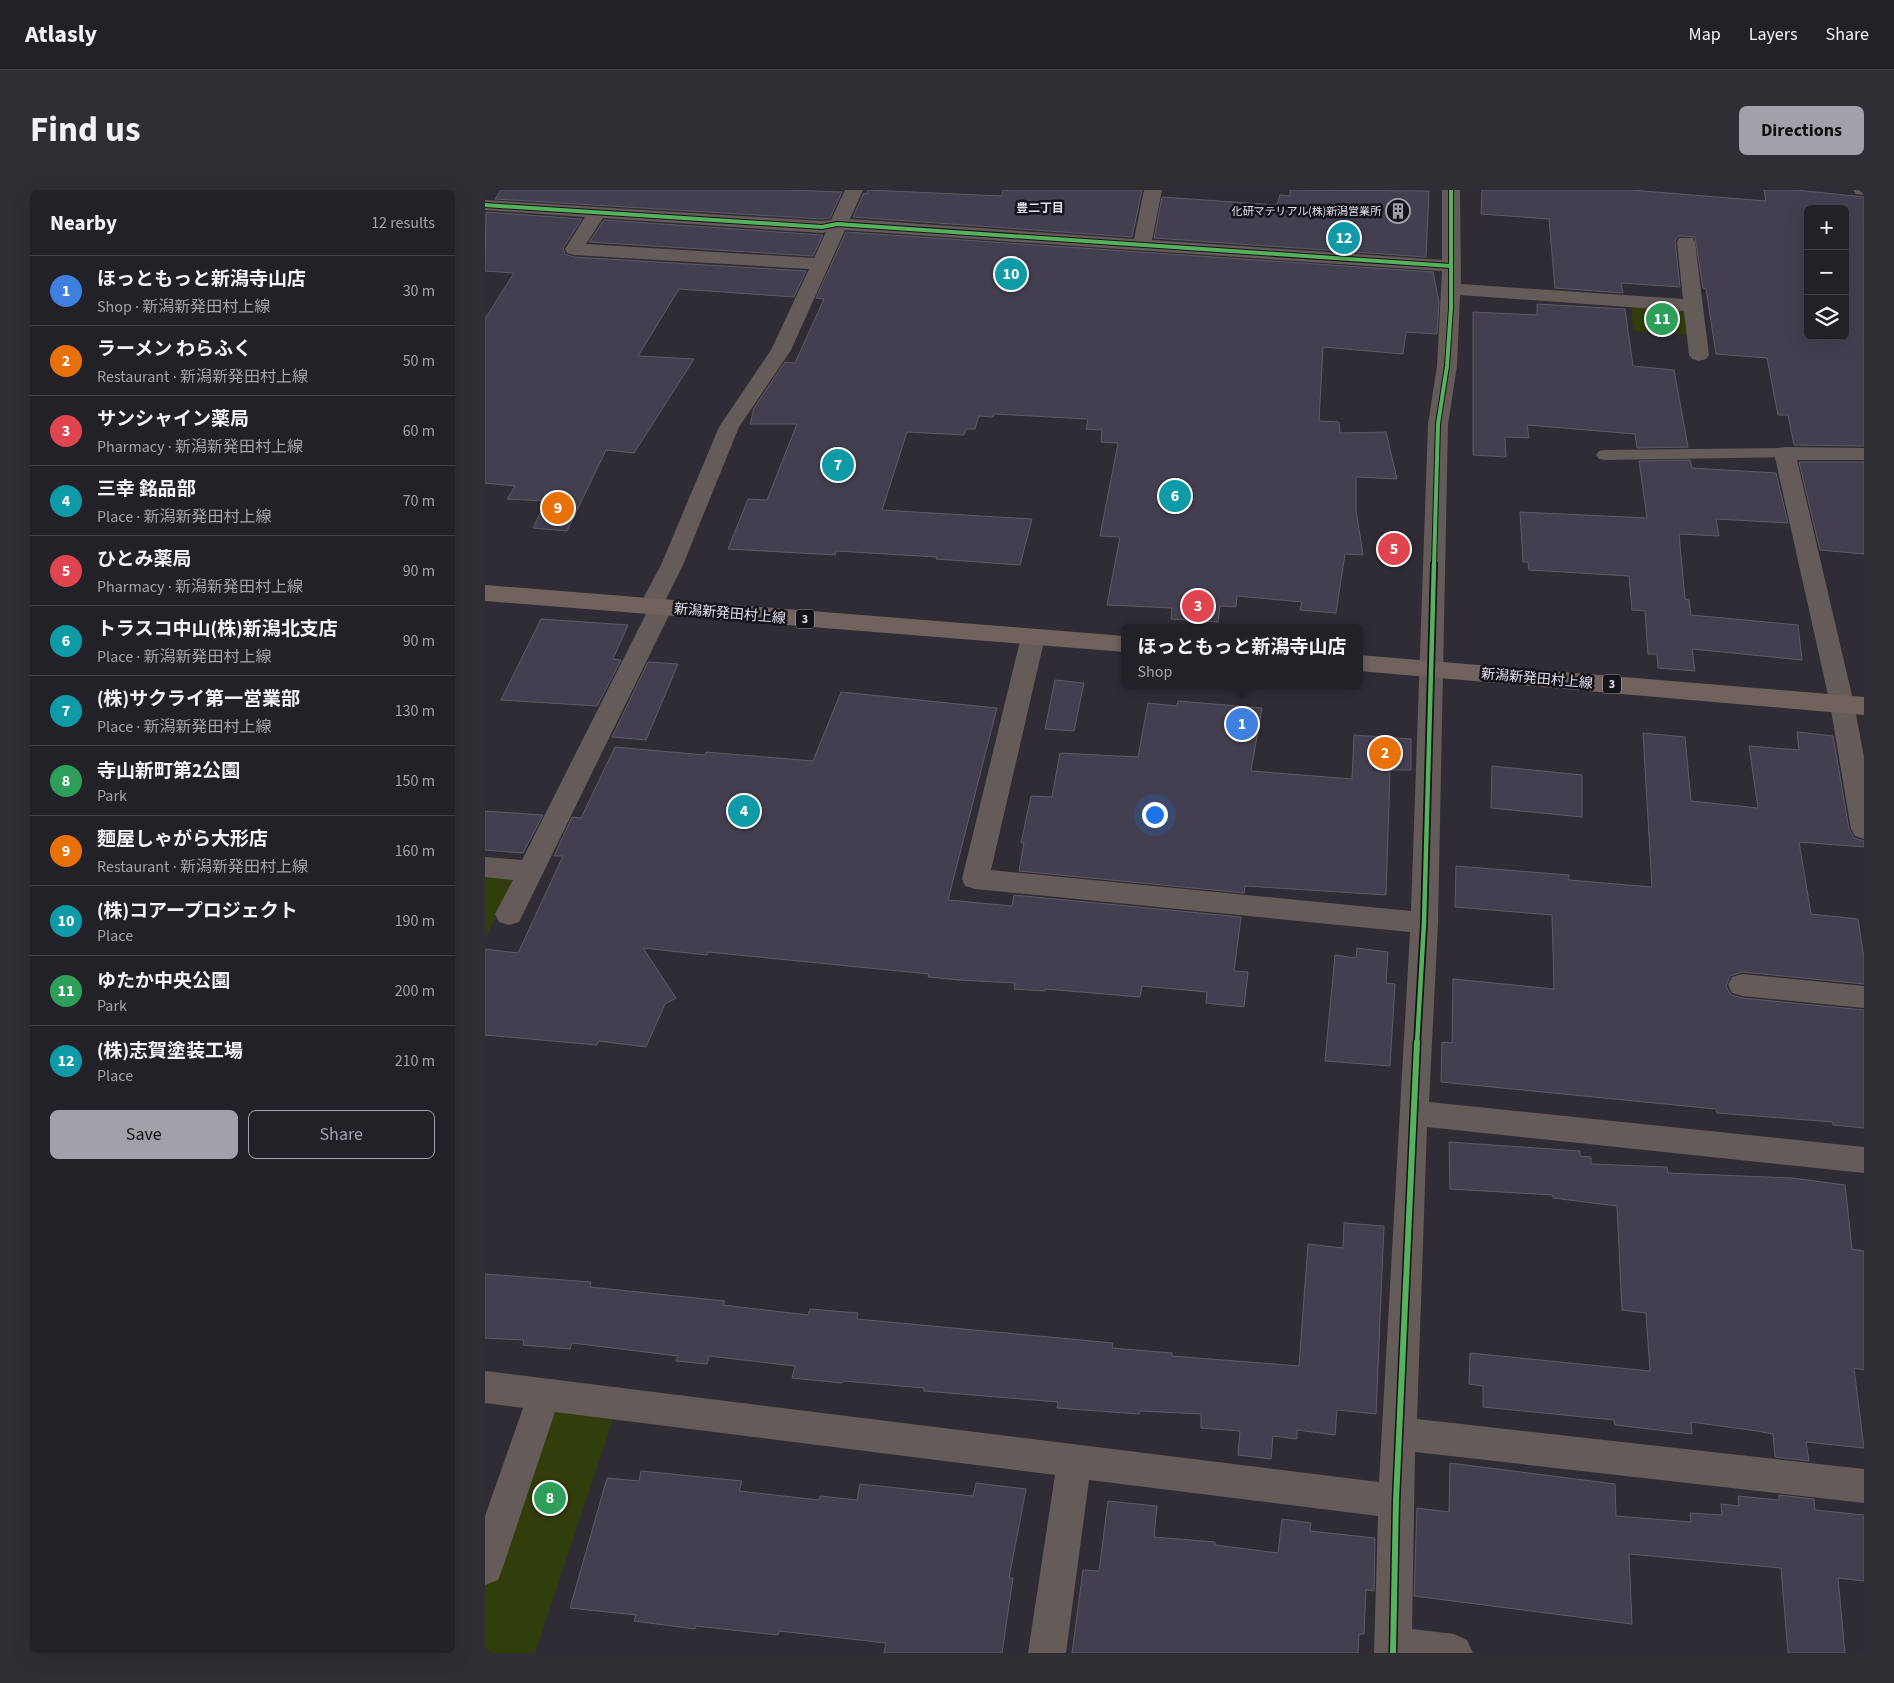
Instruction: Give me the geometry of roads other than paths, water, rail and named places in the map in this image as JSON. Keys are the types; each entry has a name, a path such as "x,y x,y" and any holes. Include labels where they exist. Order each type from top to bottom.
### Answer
{"main road":[{"name":"新潟新発田村上線","path":"485,593 1121,644"},
{"name":"新潟新発田村上線","path":"1363,663 1853,705"}],"street":[{"path":"549,209 563,190"},
{"path":"509,914 656,607 729,427 781,350 854,190"},
{"path":"1142,245 1153,190"},
{"path":"1451,190 1451,266 1446,386 1438,424 1424,923 1413,1113 1396,1501 1393,1649 1454,1653"},
{"path":"485,205 822,227 837,224 1451,266"},
{"path":"597,212 574,249 820,264"},
{"path":"1686,242 1699,355"},
{"path":"1450,289 1693,306"},
{"path":"1864,454 1785,453 1853,705 1864,829"},
{"path":"1033,637 975,879 1424,923"},
{"path":"485,867 531,871"},
{"path":"1742,985 1864,997"},
{"path":"1413,1113 1864,1160"},
{"path":"485,1387 1396,1501"},
{"path":"485,1567 544,1395"},
{"path":"1400,1434 1864,1486"},
{"path":"1047,1653 1074,1462"}],"lane":[{"path":"1605,455 1785,453"}],"place":[{"name":"化研マテリアル(株)新潟営業所","path":"1398,211"},
{"name":"(株)志賀塗装工場","path":"1344,238"},
{"name":"(株)コアープロジェクト","path":"1011,274"},
{"name":"ゆたか中央公園","path":"1662,319"},
{"name":"(株)サクライ第一営業部","path":"838,465"},
{"name":"トラスコ中山(株)新潟北支店","path":"1175,496"},
{"name":"麵屋しゃがら大形店","path":"558,508"},
{"name":"ひとみ薬局","path":"1394,549"},
{"name":"サンシャイン薬局","path":"1198,606"},
{"name":"ほっともっと新潟寺山店","path":"1242,724"},
{"name":"ラーメン わらふく","path":"1385,753"},
{"name":"三幸 銘品部","path":"744,811"},
{"name":"寺山新町第2公園","path":"550,1498"}],"district":[{"name":"豊二丁目","path":"1040,208"}]}
